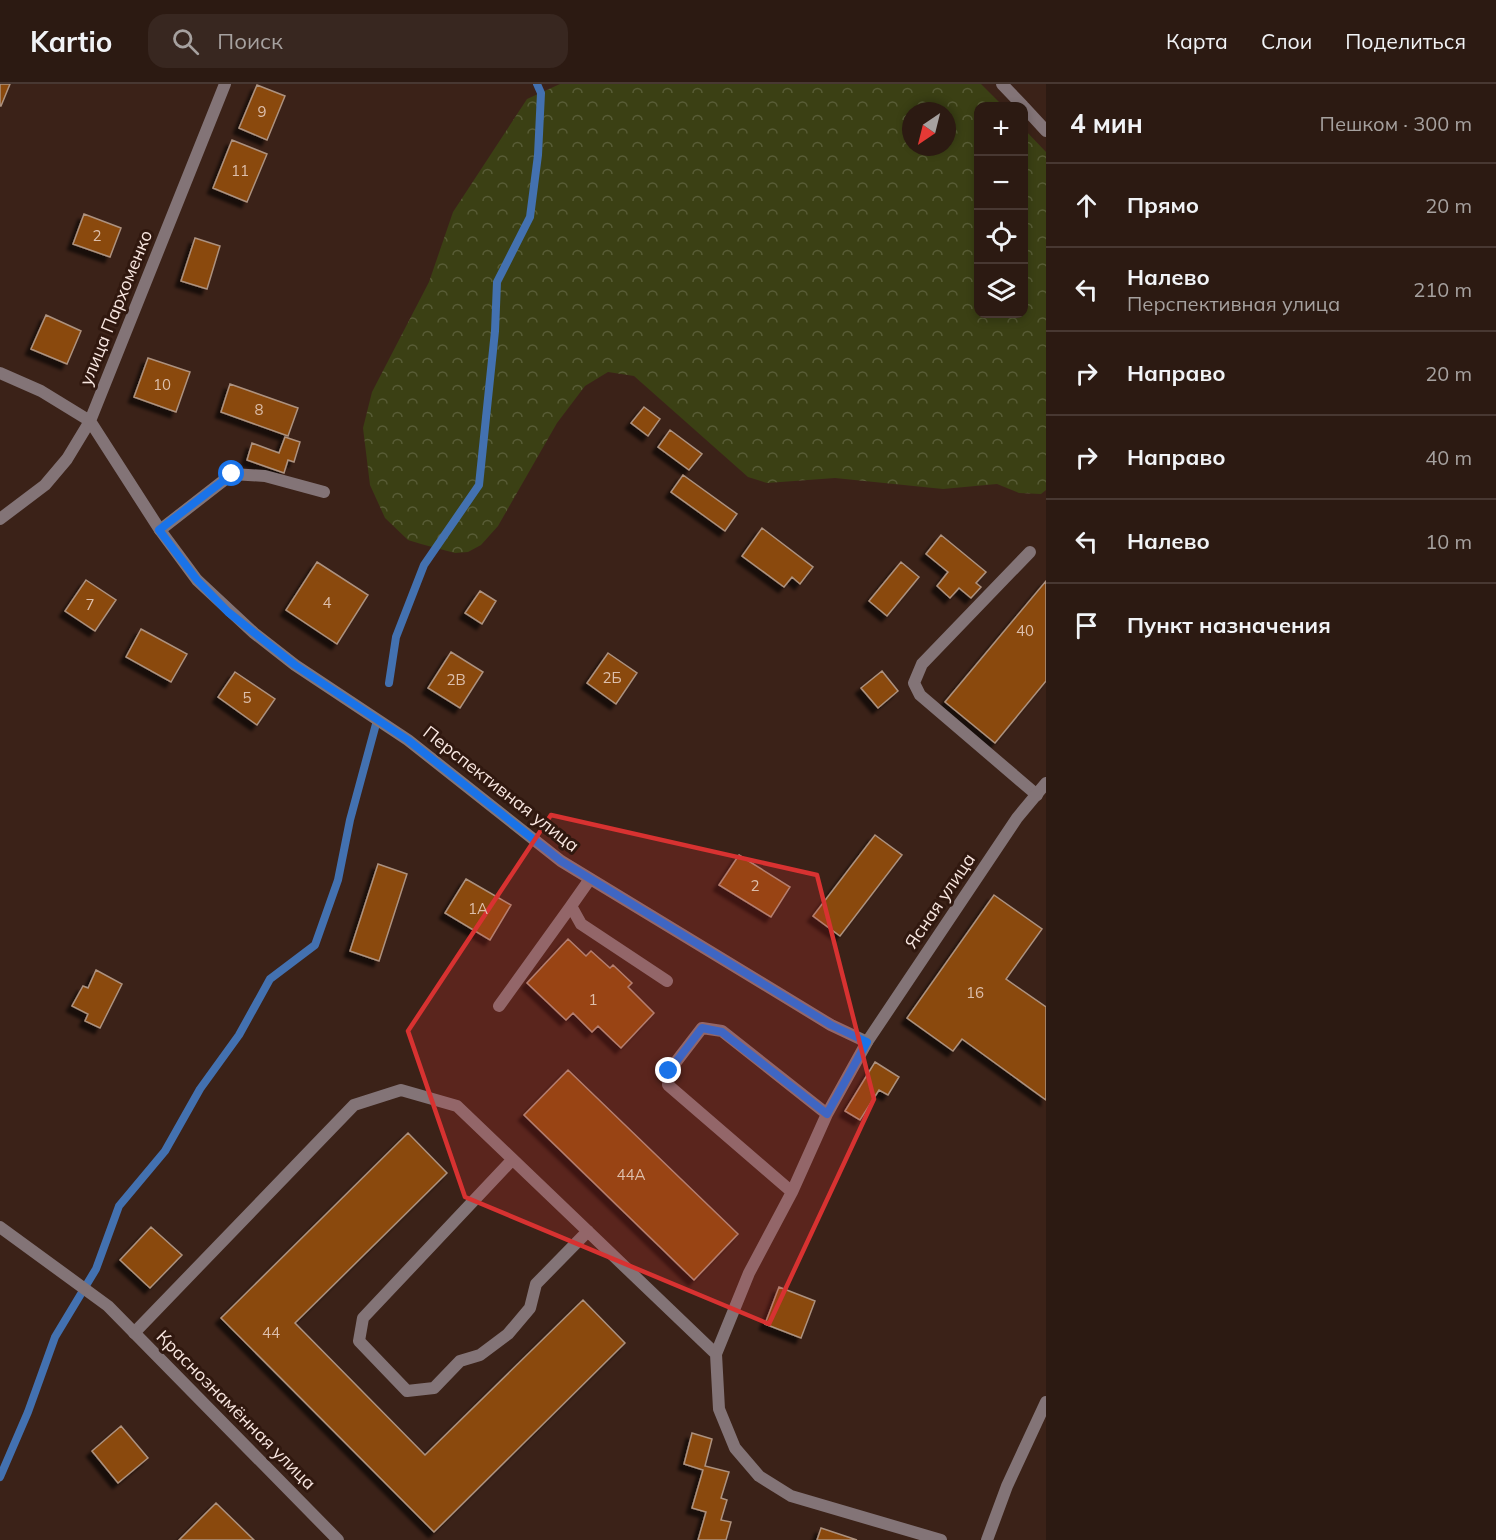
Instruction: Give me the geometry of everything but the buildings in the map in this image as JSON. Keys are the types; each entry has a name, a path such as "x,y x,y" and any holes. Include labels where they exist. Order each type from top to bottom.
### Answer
{"street":[{"name":"улица Пархоменко","path":"0,519 45,485 67,459 90,421 225,84"},
{"path":"1002,84 1018,102"},
{"path":"1028,112 1046,131"},
{"name":"Перспективная улица","path":"0,372 41,390 90,421 159,530 197,580 254,633 295,665 408,740 513,825 590,879 831,1025 867,1042"},
{"path":"159,530 232,474 265,476 324,492"},
{"path":"1030,552 922,664 914,683 920,695 1036,795"},
{"name":"Ясная улица","path":"716,1354 749,1273 792,1192 827,1114 867,1042 1017,818 1046,783"},
{"path":"499,1006 590,879"},
{"path":"571,906 581,924 667,981"},
{"path":"792,1192 668,1085 669,1071 702,1028 722,1032 827,1114"},
{"path":"134,1333 354,1104 401,1090 457,1106 716,1354 719,1409 735,1448 759,1476 791,1496 941,1540"},
{"path":"512,1160 363,1318 359,1341 407,1390 434,1388 460,1361 480,1355 508,1334 530,1308 536,1284 588,1231"},
{"name":"Краснознамённая улица","path":"0,1227 56,1265 108,1306 338,1540"},
{"path":"987,1540 1007,1486 1046,1402"}],"highlighted area":[{"path":"551,815 817,875 874,1099 769,1324 465,1197 408,1031"}],"green space":[{"path":"560,84 981,84 999,102 974,102 974,318 1028,318 1028,133 1046,152 1046,490 1041,494 1019,493 997,484 943,489 835,478 767,483 748,477 634,376 608,372 585,386 557,423 498,526 481,545 468,552 455,553 408,540 385,518 370,485 363,428 372,392 429,282 453,212 527,99"}],"waterway":[{"path":"389,683 396,637 424,565 479,485 495,331 497,282 530,217 538,155 541,93 537,84"},
{"path":"0,1477 28,1412 55,1337 96,1269 119,1206 165,1151 200,1089 239,1035 270,979 315,945 338,880 350,820 376,724"}],"route":[{"path":"232,474 159,530 197,580 228,612 295,665 408,740 445,772 561,861 831,1025 867,1042 827,1114 722,1032 702,1028 669,1071"}]}
